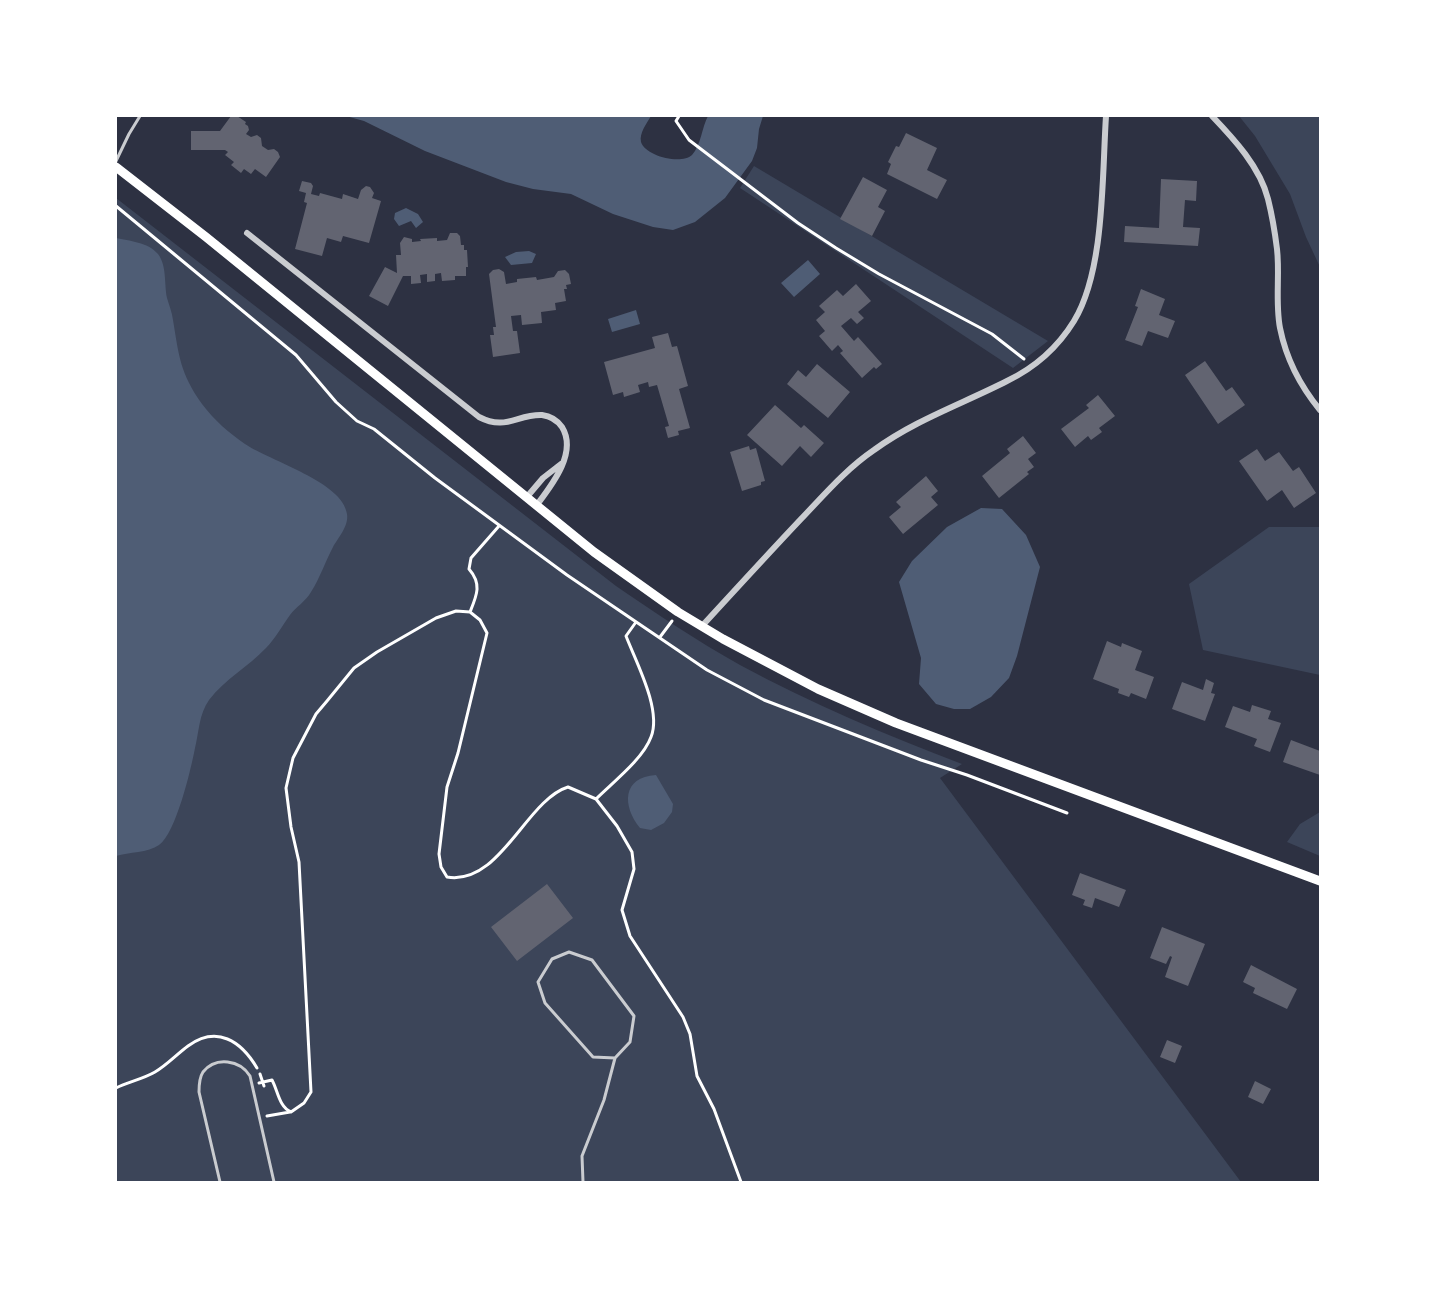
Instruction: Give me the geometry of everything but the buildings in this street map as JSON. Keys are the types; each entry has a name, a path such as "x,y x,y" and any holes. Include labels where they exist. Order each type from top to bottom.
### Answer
{"main road":[{"path":"116,167 206,237 536,506 614,567 678,612 793,677 896,723 1320,881"}],"street":[{"path":"702,626 834,484 874,450 941,410 1009,380 1031,367 1060,341 1075,320 1095,260 1107,116"},
{"path":"1212,116 1236,141 1268,198 1277,250 1278,306 1281,328 1297,375 1320,410"},
{"path":"247,233 479,417 496,424 538,415 555,420 562,428 566,438 566,451 552,485 536,506"},
{"path":"526,498 543,478 563,462"}],"lane":[{"path":"116,161 140,116"},
{"path":"583,1182 582,1155 604,1100 615,1058 630,1042 634,1016 592,960 569,952 552,959 538,982 545,1003 593,1057 615,1058"},
{"path":"220,1182 200,1092 203,1072 221,1062 236,1063 245,1069 252,1085 274,1182"}],"path":[{"path":"679,116 676,121 689,140 798,223 879,274 992,334 1031,367"},
{"path":"116,206 296,356 336,402 357,421 374,429 498,525 716,675 764,700 1067,813"},
{"path":"470,612 479,589 475,576 469,570 471,558 498,525"},
{"path":"279,1113 291,1112 304,1103 311,1092 299,862 291,827 286,788 293,758 316,714 354,668 376,652 436,618 456,611 470,612 480,620 487,633 458,753 447,787 440,838 441,867 447,877 456,878 478,870 505,849 548,798 559,790 568,787 596,799 617,826 632,852 634,869 622,910 630,936 682,1017 690,1034 697,1076 714,1109 741,1182"},
{"path":"660,637 678,612"},
{"path":"596,799 640,754 651,737 654,727 654,714 647,690 626,636 636,622"},
{"path":"116,1088 153,1074 200,1039 216,1036 232,1040 243,1049 254,1063 264,1086"},
{"path":"252,1085 272,1080 286,1110 291,1112"}],"shaded area":[{"path":"346,116 651,116 641,135 644,147 664,158 680,159 687,158 695,151 708,116 763,116 752,161 725,198 695,222 673,230 653,227 613,214 571,194 533,189 506,182 425,151 364,121"},
{"path":"1239,116 1320,116 1320,267 1290,194 1255,136"},
{"path":"754,166 1048,341 1013,368 740,188"},
{"path":"116,198 616,586 647,607 740,665 794,693 905,742 962,764 940,778 1241,1182 116,1182"},
{"path":"406,208 418,214 423,222 416,228 411,221 399,226 394,219 395,213"},
{"path":"116,238 149,247 161,259 181,364 189,383 207,410 222,426 245,444 304,473 333,492 342,503 347,518 345,527 309,595 290,615 266,648 222,686 206,705 201,717 182,800 165,838 159,845 149,850 116,856"},
{"path":"529,251 536,254 532,263 511,265 505,257 516,252"},
{"path":"808,260 820,274 794,297 781,283"},
{"path":"636,310 640,324 612,332 608,319"},
{"path":"981,508 1002,509 1026,535 1040,567 1009,678 991,697 970,709 954,709 936,704 919,684 921,658 899,582 912,561 947,527"},
{"path":"1269,527 1320,527 1320,675 1203,650 1189,584"},
{"path":"656,775 673,804 672,812 664,823 651,830 640,828 630,811 628,802 631,787 645,777"},
{"path":"1320,812 1320,856 1287,842 1300,824"}]}
